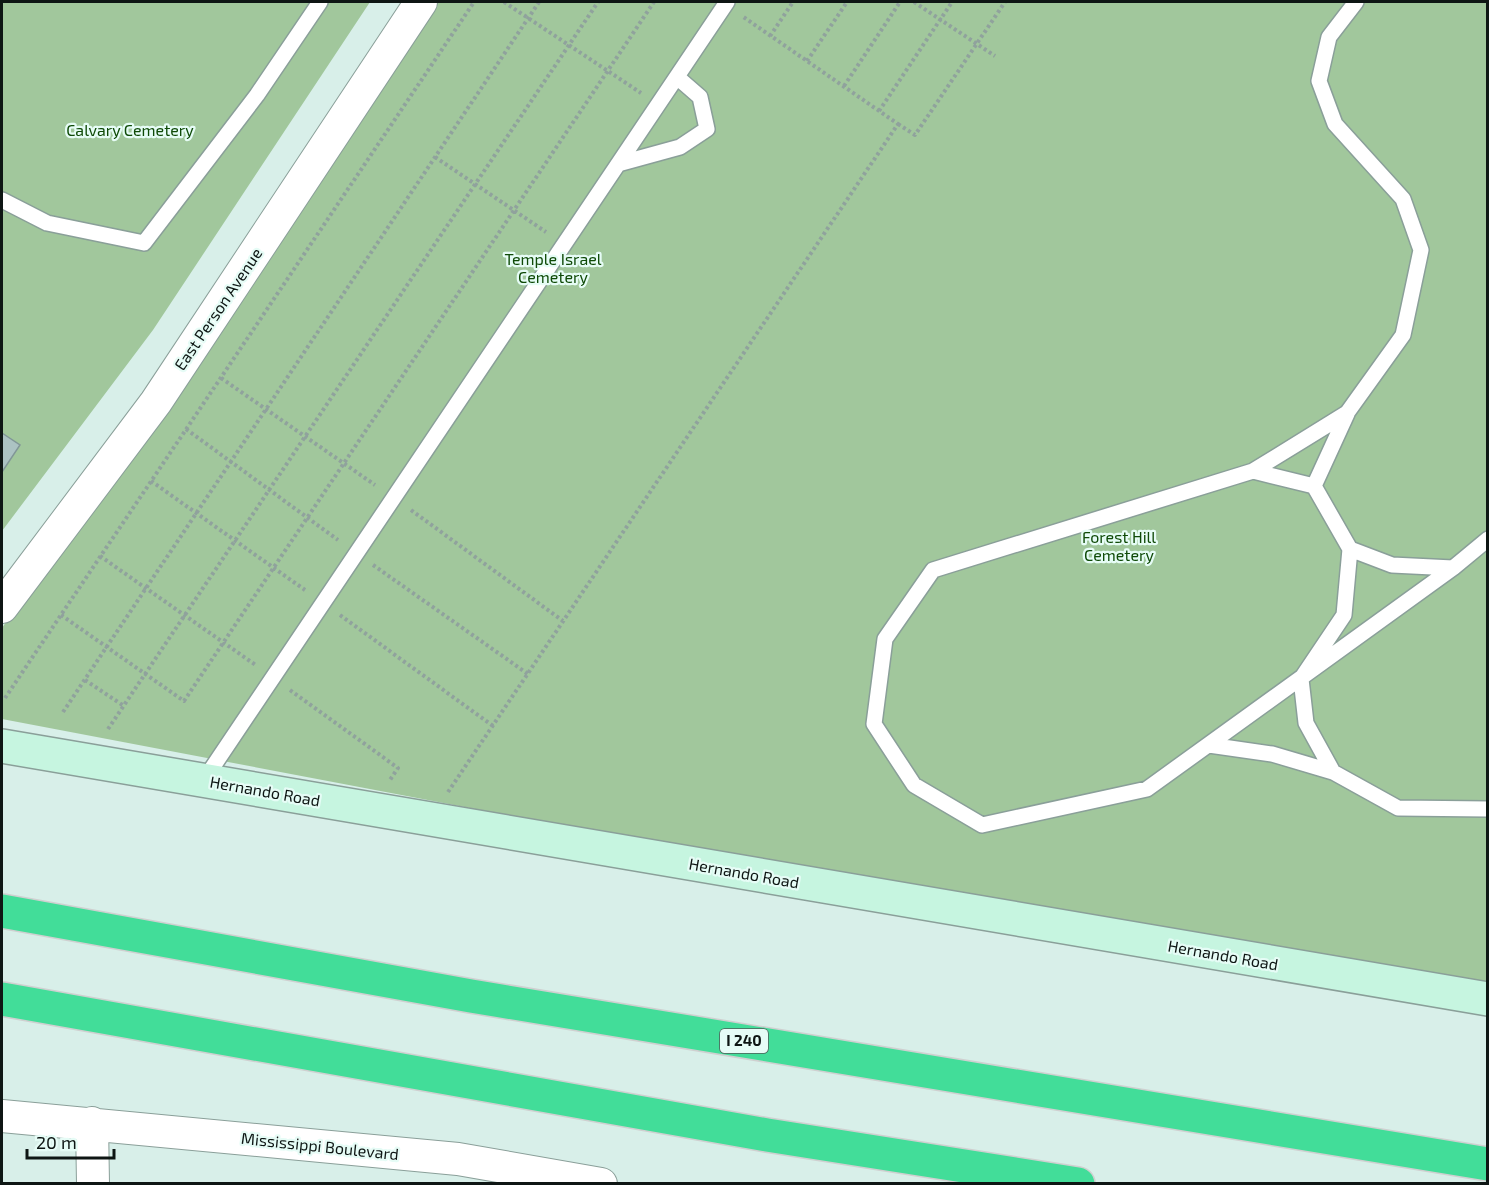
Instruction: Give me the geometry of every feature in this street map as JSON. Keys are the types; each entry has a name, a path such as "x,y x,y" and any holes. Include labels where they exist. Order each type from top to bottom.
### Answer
{"highway":[{"name":"I 240","path":"2,910 471,996 1488,1164"},
{"path":"2,999 767,1135 1078,1184"}],"street":[{"name":"East Person Avenue","path":"2,607 156,402 421,2"},
{"name":"Hernando Road","path":"2,746 1488,999"},
{"name":"Mississippi Boulevard","path":"2,1116 458,1159 601,1184"},
{"path":"92,1123 93,1184"}],"lane":[{"path":"2,200 47,223 144,243 257,95 320,2"},
{"path":"1314,486 1347,413 1403,335 1421,250 1403,199 1335,124 1319,81 1329,37 1356,2"},
{"path":"204,780 726,3"},
{"path":"618,164 680,147 707,129 700,97 677,77"},
{"path":"1347,413 1254,471 933,570 885,639 874,724 914,785 982,825 1147,789 1453,568 1488,539"},
{"path":"1254,471 1314,486 1350,549 1344,615 1301,679 1306,723 1333,772"},
{"path":"1350,549 1392,565 1453,568"},
{"path":"1209,745 1272,754 1333,772 1398,808 1488,809"}],"path":[{"path":"5,698 474,2"},
{"path":"504,2 658,104"},
{"path":"63,712 539,2"},
{"path":"108,729 598,2"},
{"path":"61,615 184,701 654,2"},
{"path":"770,36 793,2"},
{"path":"807,62 847,2"},
{"path":"844,86 900,2"},
{"path":"914,2 995,56"},
{"path":"879,111 952,2"},
{"path":"726,3 807,62 915,135 1005,2"},
{"path":"429,820 898,124"},
{"path":"435,157 564,244"},
{"path":"85,680 124,706"}],"green space":[{"name":"Calvary Cemetery","path":"2,2 370,2 153,330 2,531"},
{"path":"426,2 1487,2 1487,984 491,812 2,719 2,628"}],"building":[{"path":"2,433 20,445 2,472"}],"park label":[{"name":"Temple Israel Cemetery","path":"553,268"},
{"name":"Forest Hill Cemetery","path":"1119,546"}]}
